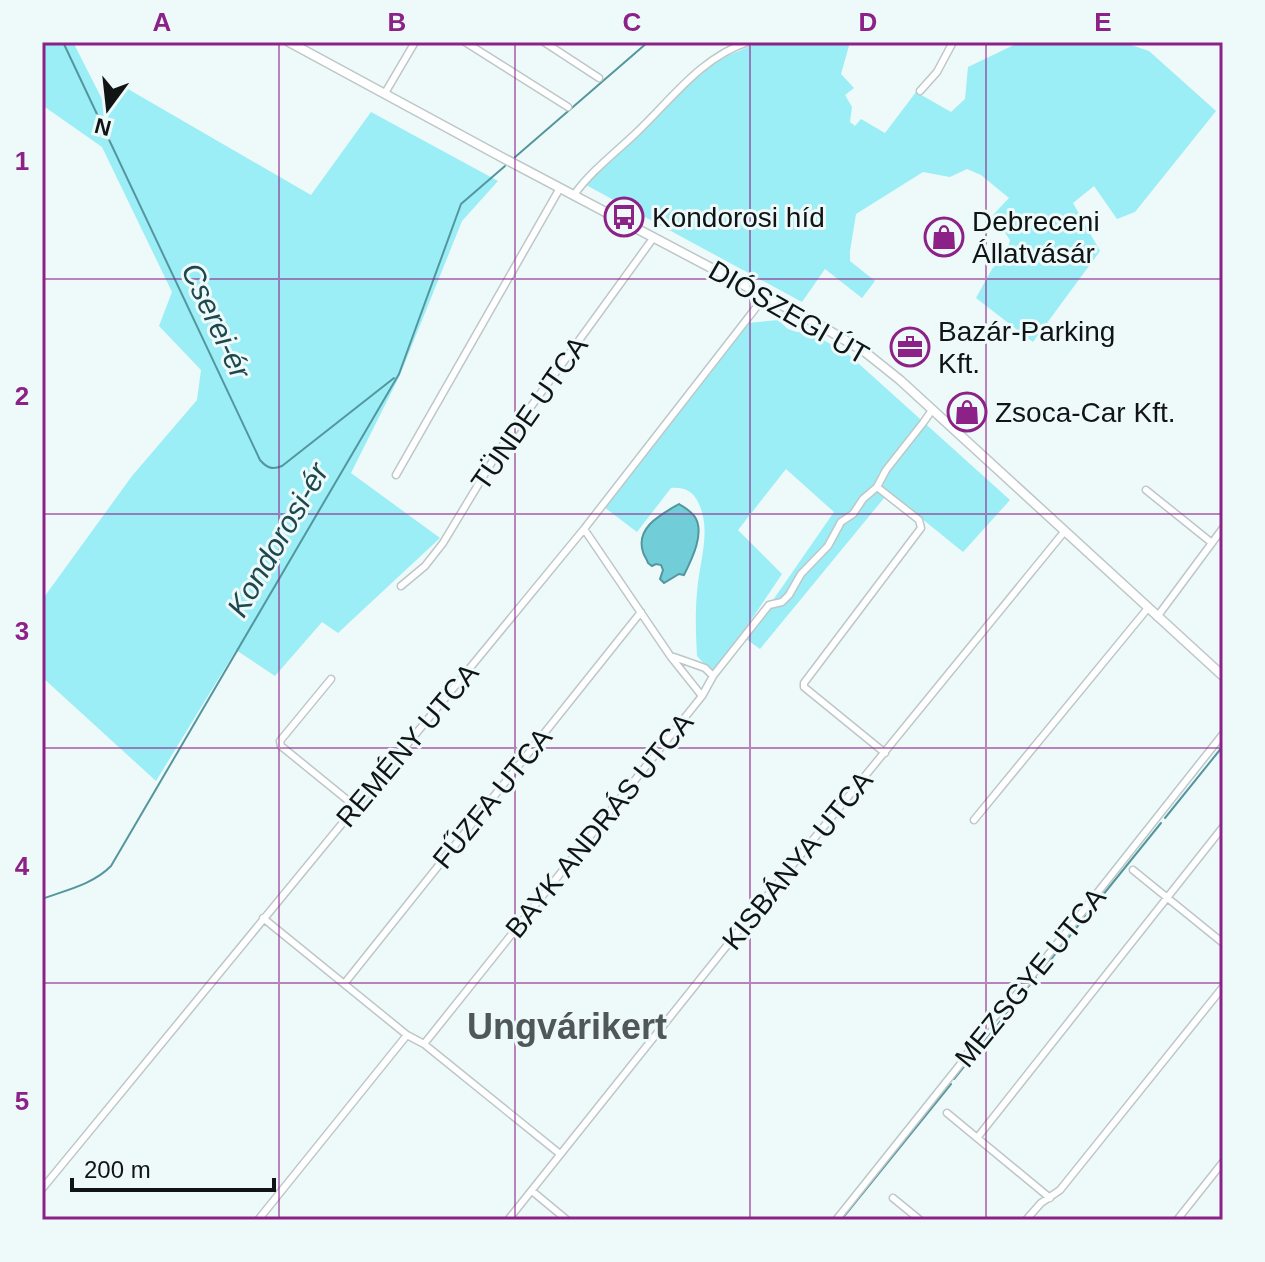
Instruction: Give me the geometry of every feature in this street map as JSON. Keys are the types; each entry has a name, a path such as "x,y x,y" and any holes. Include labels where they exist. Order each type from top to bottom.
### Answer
{"main road":[{"name":"DIÓSZEGI ÚT","path":"290,42 865,352 900,380 1223,676"}],"street":[{"path":"385,93 415,42"},
{"path":"465,42 568,107"},
{"path":"544,42 599,78"},
{"path":"574,195 692,75 713,58 748,42"},
{"path":"920,91 937,72 953,42"},
{"path":"396,475 560,188"},
{"name":"TÜNDE UTCA","path":"401,586 425,566 443,543 498,452 654,237"},
{"name":"REMÉNY UTCA","path":"42,1189 584,529 765,296"},
{"name":"BAYK ANDRÁS UTCA","path":"424,1044 702,696 713,676 769,605 782,602 789,595 801,574 828,546 841,522 853,514 863,499 877,487 886,470 932,410"},
{"path":"877,487 922,524 804,687 885,753"},
{"path":"1146,490 1212,543"},
{"path":"1157,617 1223,528"},
{"path":"584,529 671,657 702,696"},
{"name":"KISBÁNYA UTCA","path":"508,1220 1064,532"},
{"path":"974,820 1148,608"},
{"name":"FŰZFA UTCA","path":"344,984 641,612"},
{"path":"671,657 705,668 713,676"},
{"path":"331,679 280,741 281,746 356,807"},
{"name":"MEZSGYE UTCA","path":"836,1220 962,1062 983,1029 1018,993 1223,734"},
{"path":"977,1138 1223,827"},
{"path":"1133,870 1223,943"},
{"path":"263,918 560,1154"},
{"path":"1026,1220 1041,1203 1060,1190 1223,987"},
{"path":"258,1220 407,1035"},
{"path":"947,1113 1050,1198"},
{"path":"1177,1220 1223,1162"},
{"path":"532,1191 567,1220"},
{"path":"893,1198 920,1220"}],"shaded area":[{"path":"42,42 73,42 106,107 121,85 311,195 371,112 498,181 462,221 400,375 351,473 440,538 338,633 322,622 275,676 236,650 156,781 42,677 42,600 132,476 197,400 201,370 159,326 172,292 102,147 42,105"},
{"path":"760,42 850,42 841,74 854,88 845,95 852,107 850,122 855,126 861,119 885,133 916,92 951,112 965,99 968,67 1020,42 1122,42 1149,51 1216,111 1135,212 1117,219 1094,186 1073,203 1100,251 1033,342 976,298 992,269 1007,252 1010,240 993,215 1009,198 981,175 967,169 950,177 923,172 856,214 850,261 875,281 862,298 825,269 802,302 586,185 663,107 718,60"},
{"path":"778,320 788,329 811,333 848,354 1010,500 963,552 889,492 760,649 746,639 834,512 786,469 738,530 782,574 714,675 697,656 696,601 705,534 697,500 686,490 671,488 637,532 604,507 748,323"},
{"path":"679,504 695,517 698,538 684,575 679,574 664,583 660,579 661,565 652,566 644,555 643,535 652,522"}],"waterway":[{"name":"Cserei-ér","path":"63,42 260,460 272,468 282,466 394,378"},
{"name":"Kondorosi-ér","path":"514,158 648,42"},
{"name":"Kondorosi-ér","path":"42,899 87,882 111,866 399,374 461,204 505,166"},
{"path":"1165,818 1223,746"},
{"path":"1039,974 1161,823"},
{"path":"954,1079 1036,977"},
{"path":"841,1220 951,1084"}],"place":[{"name":"Kondorosi híd","path":"624,217"},
{"name":"Debreceni Állatvásár","path":"944,237"},
{"name":"Bazár-Parking Kft.","path":"910,347"},
{"name":"Zsoca-Car Kft.","path":"967,412"}],"district":[{"name":"Ungvárikert","path":"567,1026"}]}
